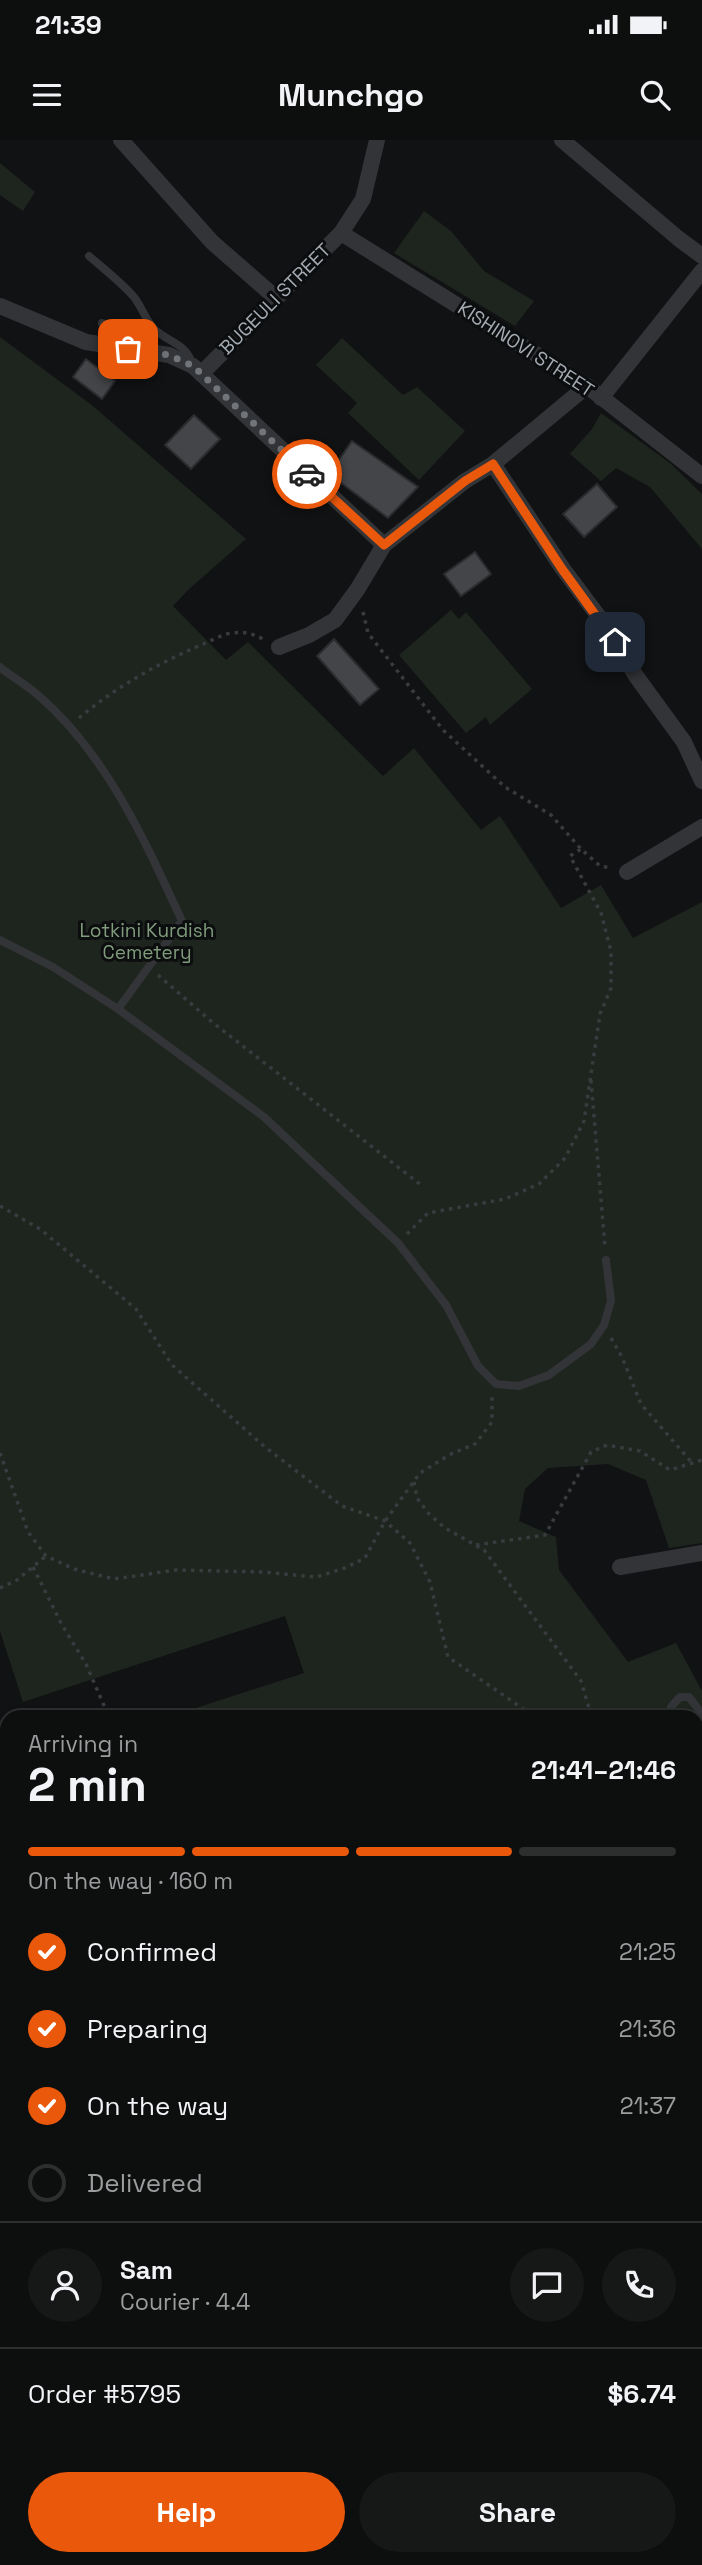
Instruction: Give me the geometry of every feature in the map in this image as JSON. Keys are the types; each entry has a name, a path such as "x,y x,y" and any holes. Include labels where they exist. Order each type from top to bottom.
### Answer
{"street":[{"path":"121,140 212,242 276,298"},
{"name":"BUGEULI STREET","path":"197,370 276,298 341,233 363,199 377,140"},
{"path":"562,140 702,256"},
{"name":"KISHINOVI STREET","path":"341,233 587,386 702,476"},
{"path":"601,397 702,271"},
{"path":"0,306 86,342 169,355 197,370 384,545"},
{"path":"279,647 309,635 335,620 384,545 465,481 493,464 587,386"},
{"path":"493,464 562,569 605,625 636,676 684,742 702,781"},
{"path":"626,872 702,827"},
{"path":"620,1567 702,1553"}],"lane":[{"path":"89,256 133,296 153,328 182,347 197,370"},
{"path":"102,323 137,332 153,328"},
{"path":"0,667 38,695 96,758 142,836 182,921 118,1009"},
{"path":"0,940 53,967 118,1009 264,1117 398,1243 446,1305 478,1366 496,1384 519,1386 549,1374 591,1344 604,1325 611,1301 606,1260"},
{"path":"671,1710 680,1697 689,1698 699,1710"}],"path":[{"path":"357,590 368,633 443,730 505,787 551,815 600,866 626,872"},
{"path":"69,726 106,696 132,680 230,633 250,632 279,647"},
{"path":"398,1243 428,1213 505,1199 539,1184 565,1158 584,1121 600,1014 611,988 611,951 601,914 570,856 581,849"},
{"path":"149,967 212,1022 421,1185"},
{"path":"590,1072 606,1260"},
{"path":"0,1206 40,1229 136,1309 172,1365 265,1447 342,1506 384,1521 410,1543 430,1582 448,1657 525,1710"},
{"path":"604,1325 622,1357 641,1404 693,1464"},
{"path":"0,1453 28,1532 46,1556 74,1569 114,1579 176,1570 262,1572 316,1577 365,1558 384,1521 420,1474 452,1454 475,1444 492,1422 492,1392 488,1376"},
{"path":"475,1545 545,1535 591,1452 607,1445 640,1451 670,1470 702,1460"},
{"path":"414,1482 417,1498 429,1514 445,1528 484,1550 581,1681 588,1710"},
{"path":"0,1588 46,1556"},
{"path":"33,1567 62,1625 86,1664 106,1710"}],"green space":[{"path":"0,163 35,192 23,211 0,195"},
{"path":"424,211 451,231 484,271 534,301 515,326 394,253"},
{"name":"Lotkini Kurdish Cemetery","path":"0,337 93,406 246,539 173,606 226,660 248,642 383,776 414,748 481,830 500,816 561,908 601,885 633,938 702,902 702,1543 669,1548 646,1480 608,1464 548,1468 525,1489 519,1521 556,1537 559,1570 628,1662 676,1643 702,1691 702,1710 190,1710 304,1673 285,1616 23,1702 0,1631"},
{"path":"342,338 403,395 417,387 465,431 419,480 348,413 357,403 316,365"},
{"path":"601,413 670,463 702,494 702,549 650,487 616,468 601,481 570,454 592,429"},
{"path":"451,610 459,619 466,612 532,689 490,725 486,717 466,733 399,655"}],"building":[{"path":"86,359 115,381 102,399 73,377"},
{"path":"194,415 220,439 191,469 165,445"},
{"path":"352,441 418,487 388,518 329,474"},
{"path":"597,484 617,507 584,537 563,514"},
{"path":"475,552 491,574 461,596 444,574"},
{"path":"334,639 379,689 360,705 317,656"}],"way so far":[{"path":"128,349 169,355 193,366 307,474"}],"route":[{"path":"307,474 384,545 465,481 493,464 562,569 615,642"}]}
